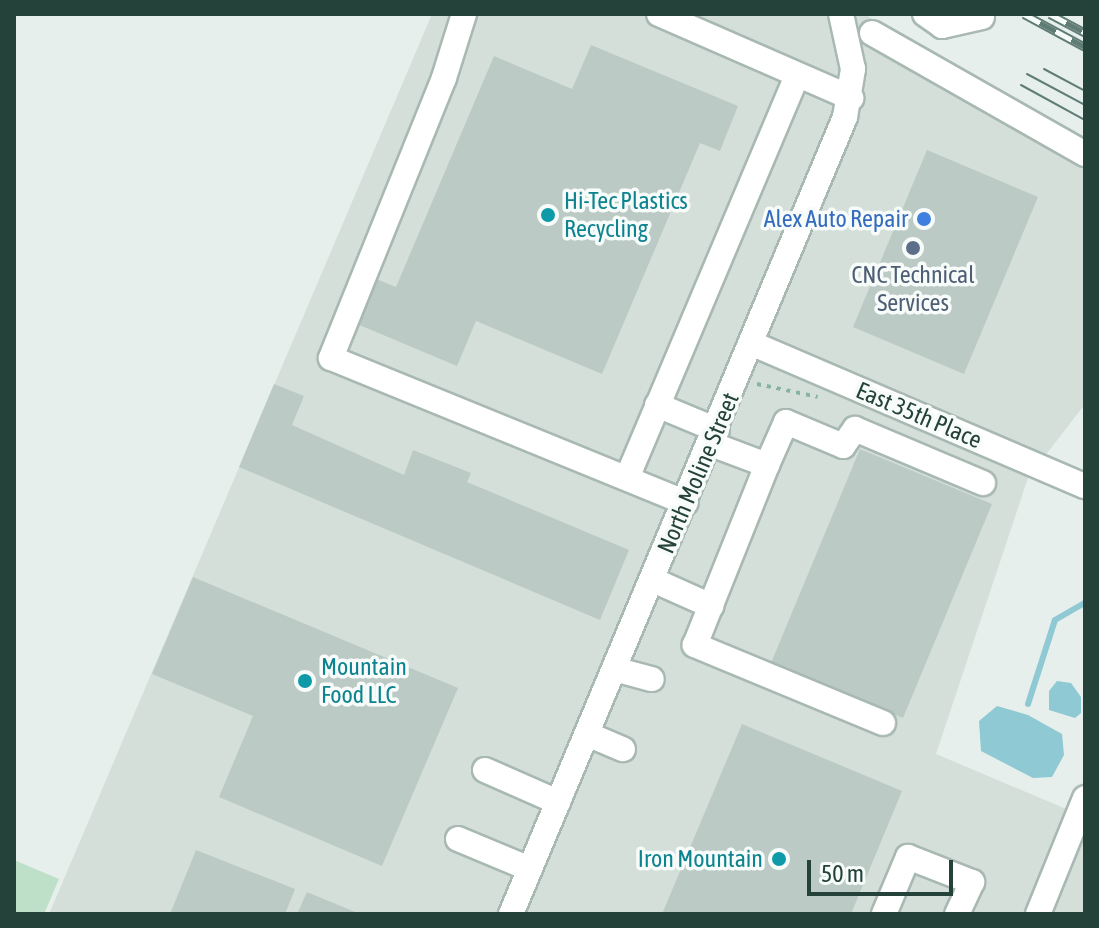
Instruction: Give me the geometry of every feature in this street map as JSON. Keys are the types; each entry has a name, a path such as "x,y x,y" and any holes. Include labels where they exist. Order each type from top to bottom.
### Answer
{"street":[{"path":"464,14 444,78 331,358 686,503"},
{"path":"659,14 851,98"},
{"path":"925,14 942,26 982,17"},
{"path":"856,22 1085,154"},
{"name":"North Moline Street","path":"511,914 753,344 851,98 856,22"},
{"path":"627,478 797,76"},
{"name":"East 35th Place","path":"753,344 1085,486"},
{"path":"657,405 767,465"},
{"path":"883,723 695,645 767,465 786,422 843,446 855,429 983,483"},
{"path":"653,580 711,606"},
{"path":"614,669 652,679"},
{"path":"587,734 623,749"},
{"path":"485,770 558,802"},
{"path":"1038,914 1085,798"},
{"path":"458,839 530,869"},
{"path":"884,914 908,857 972,882 957,914"}],"shaded area":[{"path":"432,14 864,14 876,21 887,56 1085,165 1085,404 1028,478 936,754 1085,817 1085,914 49,914"}],"green space":[{"path":"14,860 59,879 44,914 14,914"}],"water":[{"path":"1057,681 1071,683 1081,697 1081,713 1075,718 1049,710 1049,691"},
{"path":"997,706 1028,715 1062,734 1064,755 1052,777 1033,778 981,751 979,721"}],"building":[{"name":"Hi-Tec Plastics Recycling","path":"591,45 738,106 720,151 700,143 602,374 476,321 457,366 357,324 376,279 396,287 494,56 572,89"},
{"path":"927,150 1038,197 964,374 853,327"},
{"path":"274,384 304,396 292,425 404,475 413,450 471,473 467,482 629,550 600,620 239,467"},
{"path":"860,449 992,504 903,718 771,663"},
{"name":"Mountain Food LLC","path":"193,577 458,688 382,866 219,797 253,716 152,674"},
{"name":"Iron Mountain","path":"742,724 902,791 851,914 662,914"},
{"path":"196,850 295,889 285,914 170,914"},
{"path":"307,892 360,914 297,914"}],"waterway":[{"path":"1028,704 1055,620 1084,603"}],"tram line":[{"path":"1044,69 1085,91"},
{"path":"1027,74 1085,105"},
{"path":"1021,85 1085,120"}],"railway":[{"path":"1024,14 1085,47"},
{"path":"1050,14 1085,33"}],"place":[{"name":"Hi-Tec Plastics Recycling","path":"548,215"},
{"name":"Alex Auto Repair","path":"924,219"},
{"name":"CNC Technical Services","path":"913,248"},
{"name":"Mountain Food LLC","path":"305,681"},
{"name":"Iron Mountain","path":"779,859"}]}
